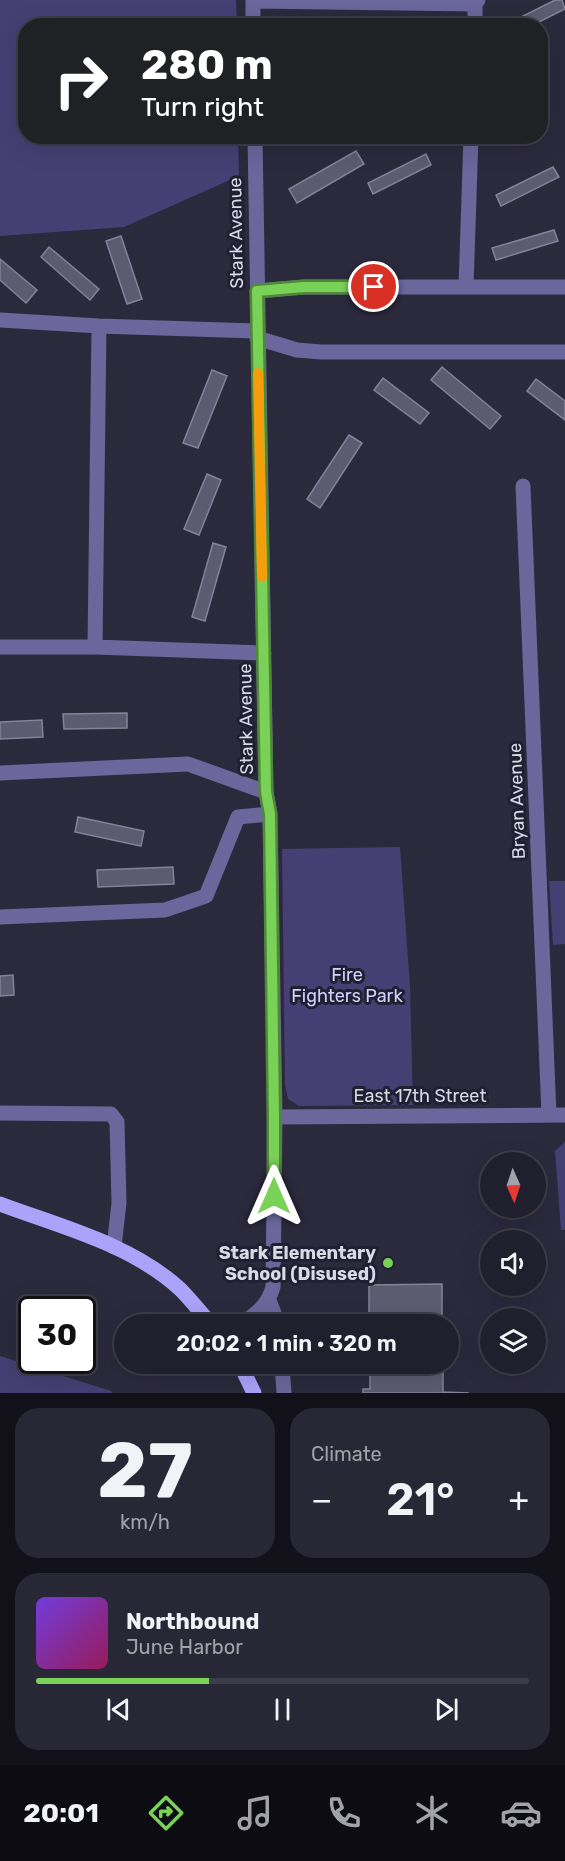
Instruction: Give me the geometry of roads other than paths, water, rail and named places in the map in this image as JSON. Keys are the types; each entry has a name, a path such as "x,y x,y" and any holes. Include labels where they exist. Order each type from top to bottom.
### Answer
{"main road":[{"path":"0,1204 114,1246 140,1260 180,1289 202,1314"},
{"path":"245,1374 254,1393"}],"street":[{"path":"253,18 253,0 477,2 476,18"},
{"name":"Stark Avenue","path":"255,144 266,792 270,814 274,1117 273,1287 269,1300 274,1314"},
{"path":"466,287 471,144"},
{"path":"257,291 304,287 565,287"},
{"path":"0,320 257,335 297,350 321,352 565,352"},
{"path":"95,647 99,326"},
{"name":"Bryan Avenue","path":"523,486 549,1115"},
{"path":"0,647 95,647 264,653"},
{"path":"0,773 188,764 266,792"},
{"path":"0,917 165,910 206,896 238,817 270,814"},
{"path":"0,1113 111,1114 117,1122 119,1203 114,1246"},
{"name":"East 17th Street","path":"274,1117 565,1115"},
{"path":"257,1314 269,1300"},
{"path":"283,1374 284,1393"}],"place":[{"name":"Stark Elementary School (Disused)","path":"388,1263"}],"park label":[{"name":"Fire Fighters Park","path":"347,985"}]}
